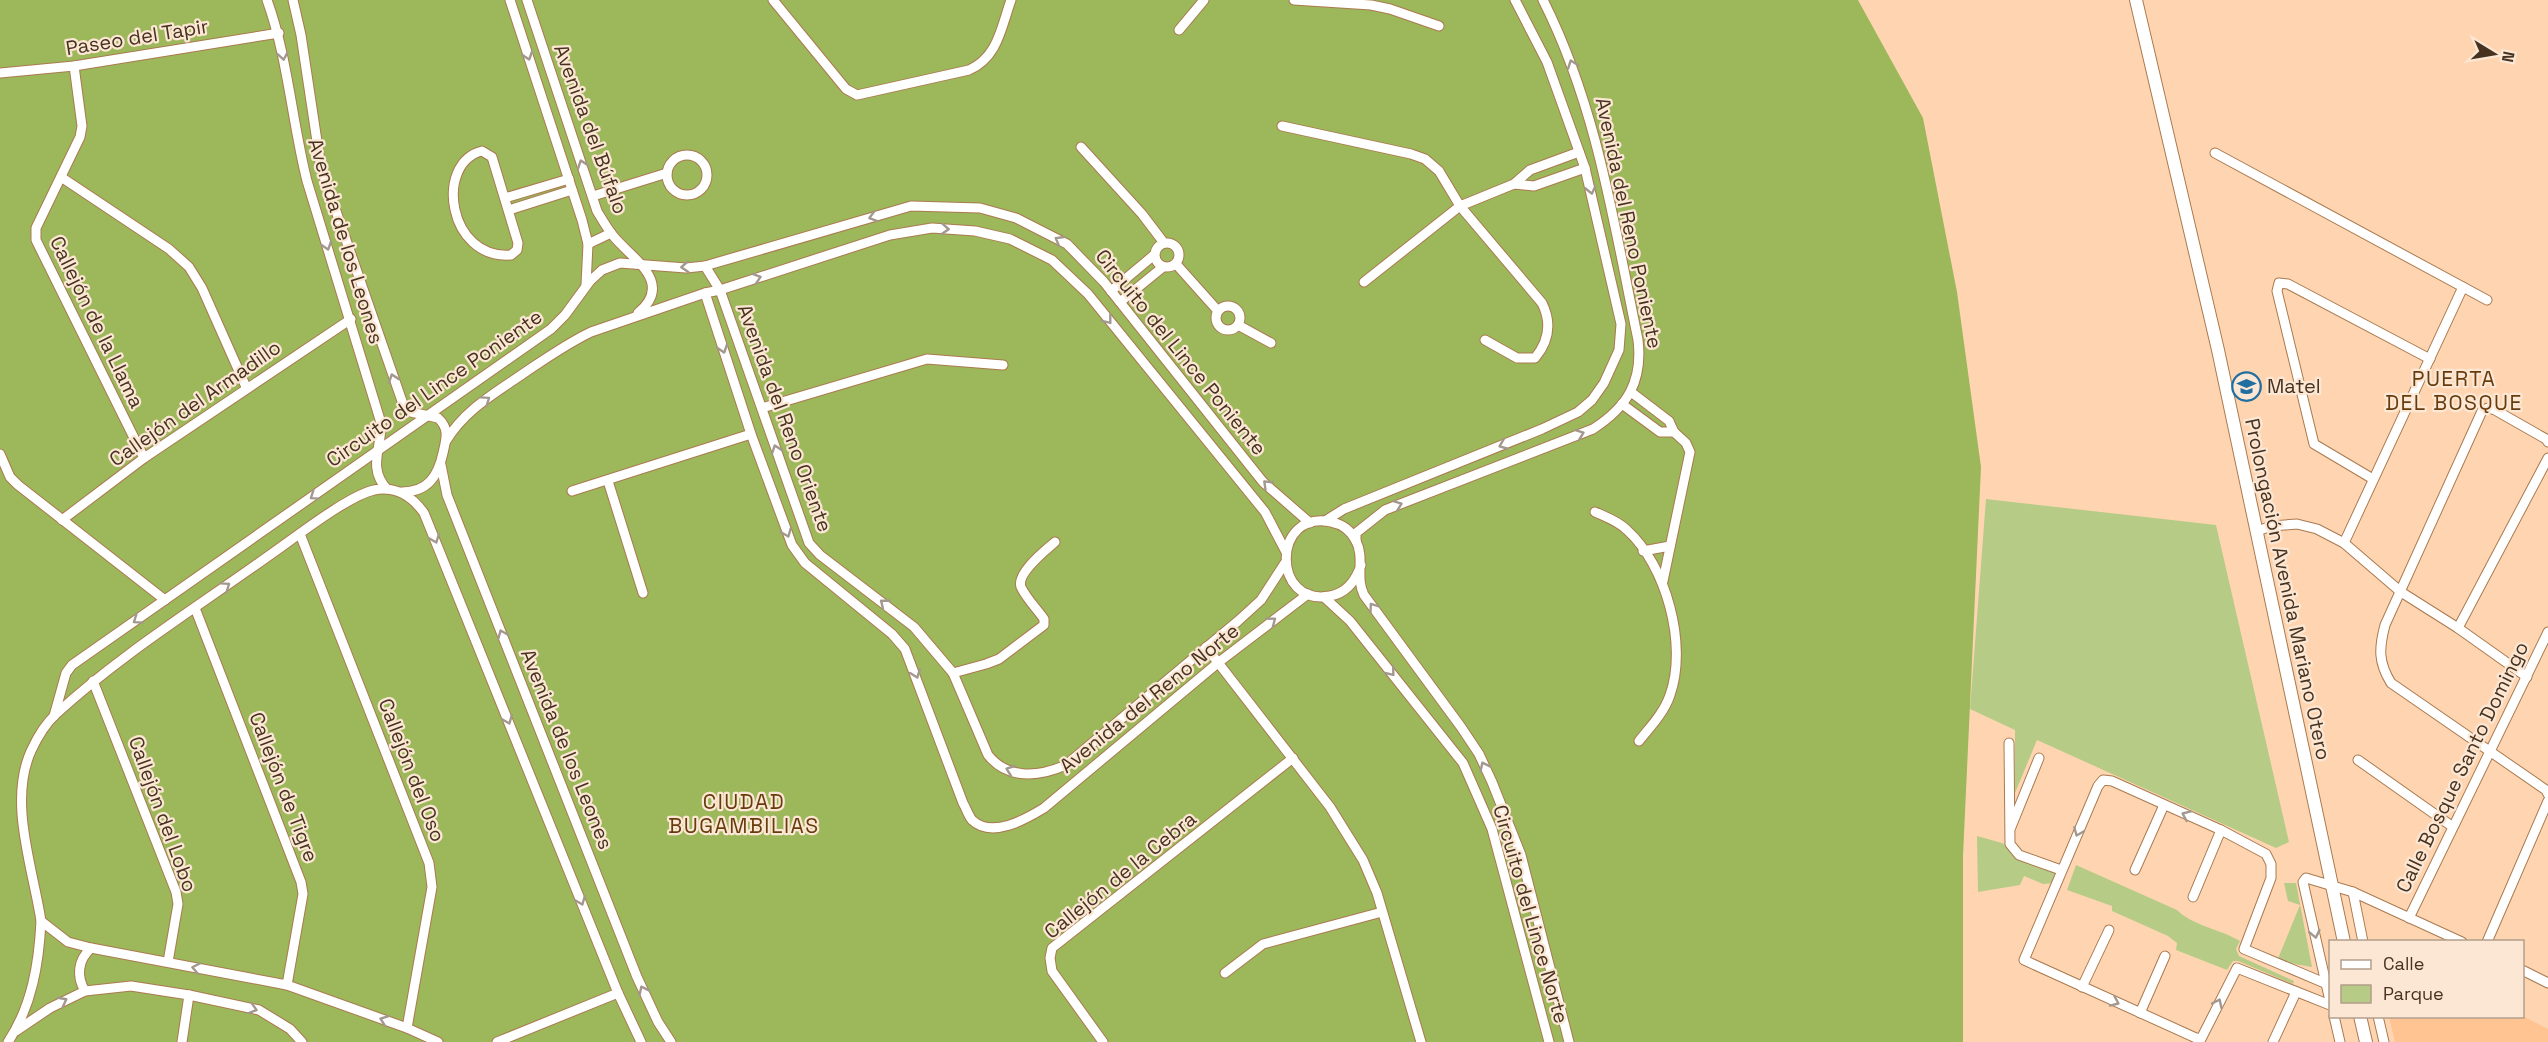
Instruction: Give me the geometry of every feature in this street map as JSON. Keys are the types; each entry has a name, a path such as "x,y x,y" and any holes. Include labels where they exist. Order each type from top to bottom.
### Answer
{"street":[{"name":"Avenida de los Leones","path":"267,0 279,33 297,144 381,423 376,472 387,489"},
{"name":"Avenida de los Leones","path":"293,0 301,34 321,168 403,404 411,412 429,414"},
{"name":"Avenida del Búfalo","path":"510,0 588,244 586,287"},
{"name":"Avenida del Búfalo","path":"527,0 597,211 611,234 644,265"},
{"path":"773,0 846,90 852,94 861,94 977,66 985,62 993,49 1011,0"},
{"path":"1179,30 1204,0"},
{"path":"1294,0 1371,5 1440,26"},
{"name":"Avenida del Reno Poniente","path":"1325,521 1344,509 1542,429 1578,412 1593,400 1612,367 1618,350 1621,324 1585,168 1547,62 1515,0"},
{"name":"Avenida del Reno Poniente","path":"1356,541 1356,533 1384,510 1593,429 1622,404 1637,378 1639,350 1602,165 1582,91 1570,57 1543,0"},
{"name":"Prolongación Avenida Mariano Otero","path":"2136,0 2218,350 2344,940"},
{"name":"Paseo del Tapir","path":"0,73 74,66 279,33"},
{"name":"Callejón de la Llama","path":"74,66 82,126 61,177 36,228 36,240 144,458"},
{"path":"1282,126 1411,154 1425,159 1438,171 1460,206 1542,303 1548,318 1547,336 1534,358 1517,358 1485,340"},
{"path":"1081,147 1142,214 1164,243"},
{"path":"482,151 489,154 505,198 518,243 514,253 507,255 492,253 478,246 464,234 455,213 454,193 457,175 471,156 482,151"},
{"path":"1364,282 1460,206 1514,184 1530,170 1580,152"},
{"path":"2215,153 2487,300"},
{"path":"687,154 702,161 706,177 702,188 687,195 671,188 667,173 672,161 687,154"},
{"path":"1514,184 1534,186 1585,168"},
{"path":"593,196 667,173"},
{"path":"61,177 169,249 189,267 202,288 246,387"},
{"path":"505,198 569,179"},
{"path":"508,210 572,190"},
{"name":"Circuito del Lince Poniente","path":"54,716 66,673 72,665 551,329 602,270 620,263 686,268 705,266 911,206 969,207 1016,218 1067,244 1111,291 1263,482 1310,523"},
{"name":"Circuito del Lince Poniente","path":"446,441 464,417 479,404 573,340 629,318 890,235 932,228 975,231 1010,239 1052,260 1088,294 1265,512 1286,552"},
{"path":"588,244 611,234"},
{"path":"1111,291 1154,255 1158,246 1170,243 1177,248 1179,256 1176,264 1162,267 1156,262 1154,255"},
{"path":"1176,264 1218,311"},
{"path":"629,318 640,312 650,296 650,277 644,265"},
{"name":"Avenida del Reno Oriente","path":"705,266 720,290 809,543 820,555 914,627 953,673 988,755 995,764 1010,772 1036,775 1066,765"},
{"path":"1120,302 1162,267"},
{"path":"2373,479 2314,444 2277,291 2279,283 2288,284 2430,359"},
{"path":"2344,543 2463,287"},
{"name":"Avenida del Reno Oriente","path":"705,293 751,434 788,537 797,554 892,634 905,649 970,817 978,824 1012,826"},
{"path":"1223,307 1233,307 1240,315 1238,325 1229,330 1220,327 1216,321 1218,311 1223,307"},
{"name":"Callejón del Armadillo","path":"62,520 144,458 246,387 351,319"},
{"path":"1238,325 1271,343"},
{"path":"762,408 927,359 1004,365"},
{"path":"1631,392 1669,421 1674,432 1686,443 1690,455 1663,581 1676,644 1676,673 1664,708 1639,741"},
{"path":"1622,404 1660,432 1674,432"},
{"path":"2548,442 2547,439 2488,408 2482,411 2385,625 2379,644 2383,669 2391,682 2546,790 2548,794"},
{"path":"8,1042 32,990 41,921 22,819 21,793 30,753 41,732 54,716 93,681 300,534 361,494 387,489 402,492 415,491 426,486 435,477 441,465 446,441 444,425 438,418 429,414"},
{"path":"572,491 751,434"},
{"path":"0,454 10,477 18,486 165,600"},
{"path":"2458,627 2548,458"},
{"name":"Avenida de los Leones","path":"441,465 447,495 637,977 658,1022 671,1042"},
{"path":"608,481 643,593"},
{"path":"402,492 424,513 618,993 641,1042"},
{"path":"1595,512 1617,522 1626,529 1663,581"},
{"path":"1325,521 1343,526 1356,541 1360,553 1360,565 1352,584 1344,591 1324,597 1308,594 1297,587 1289,576 1285,563 1286,552 1297,531 1310,523 1325,521"},
{"path":"2256,531 2272,526 2297,524 2316,529 2344,543 2401,592 2458,627 2527,677"},
{"name":"Callejón del Oso","path":"300,534 429,863 432,887 406,1028"},
{"path":"953,673 999,659 1044,625 1044,619 1021,587 1020,580 1040,555 1055,542"},
{"path":"1643,551 1670,546"},
{"name":"Avenida del Reno Norte","path":"1066,765 1261,600 1285,563"},
{"name":"Circuito del Lince Norte","path":"1360,565 1359,582 1364,595 1479,754 1501,802 1521,855 1569,1042"},
{"name":"Avenida del Reno Norte","path":"1012,826 1044,808 1219,662 1308,594"},
{"name":"Circuito del Lince Norte","path":"1324,597 1350,621 1463,763 1492,829 1549,1042"},
{"name":"Callejón de Tigre","path":"195,608 302,882 303,894 287,985"},
{"name":"Calle Bosque Santo Domingo","path":"2409,918 2548,632"},
{"path":"1206,647 1330,807 1363,861 1377,893 1421,1042"},
{"name":"Callejón del Lobo","path":"93,681 176,892 178,904 168,962"},
{"path":"2009,743 2010,844 2019,855 2061,870"},
{"path":"1083,751 1095,766"},
{"path":"2009,832 2039,758"},
{"name":"Callejón de la Cebra","path":"1103,1042 1052,971 1050,958 1052,948 1293,759"},
{"path":"2358,760 2453,827"},
{"path":"2329,992 2327,984 2244,949 2271,878 2271,864 2266,854 2221,830 2112,781 2103,780 2098,786 2061,870 2024,960 2201,1039 2236,968 2329,1004"},
{"path":"2488,940 2548,801"},
{"path":"2135,870 2164,805"},
{"path":"2193,897 2221,830"},
{"name":"Calle Bosque Santo Domingo","path":"2327,984 2304,879 2307,877 2353,892 2458,940"},
{"path":"2353,892 2363,940"},
{"path":"1225,974 1263,944 1382,912"},
{"path":"41,921 68,942 287,985 438,1042"},
{"path":"2082,987 2109,930"},
{"path":"86,991 80,980 79,969 83,957 91,948"},
{"path":"2140,1013 2165,956"},
{"path":"2524,970 2547,981"},
{"path":"14,1033 50,1008 86,991 131,986 189,995 259,1010 290,1029 302,1042"},
{"path":"2273,1042 2296,992"},
{"path":"497,1042 618,993"},
{"path":"182,1042 189,995"},
{"path":"2334,1018 2340,1042"},
{"path":"2360,1018 2366,1042"},
{"path":"2378,1018 2384,1042"}],"shaded area":[{"path":"2524,1017 2548,1029 2548,1042 2395,1042 2389,1018"}],"green space":[{"path":"0,0 1858,0 1923,118 1957,292 1981,467 1963,856 1963,1042 0,1042"},
{"path":"1986,499 2216,525 2289,842 2276,848 2037,740 2015,793 2015,730 1970,709"},
{"path":"1977,836 2002,843 2059,875 2056,883 2043,884 2024,876 2020,885 1978,892"},
{"path":"2076,865 2177,910 2199,924 2240,941 2236,949 2239,956 2294,981 2293,984 2238,961 2233,961 2227,970 2176,950 2177,943 2168,936 2112,911 2112,906 2067,890"},
{"path":"2284,883 2296,883 2312,967 2277,961 2300,905 2288,901"}],"place":[{"name":"Matel","path":"2246,386"}],"district":[{"name":"PUERTA DEL BOSQUE","path":"2454,391"},
{"name":"CIUDAD BUGAMBILIAS","path":"744,814"}]}
